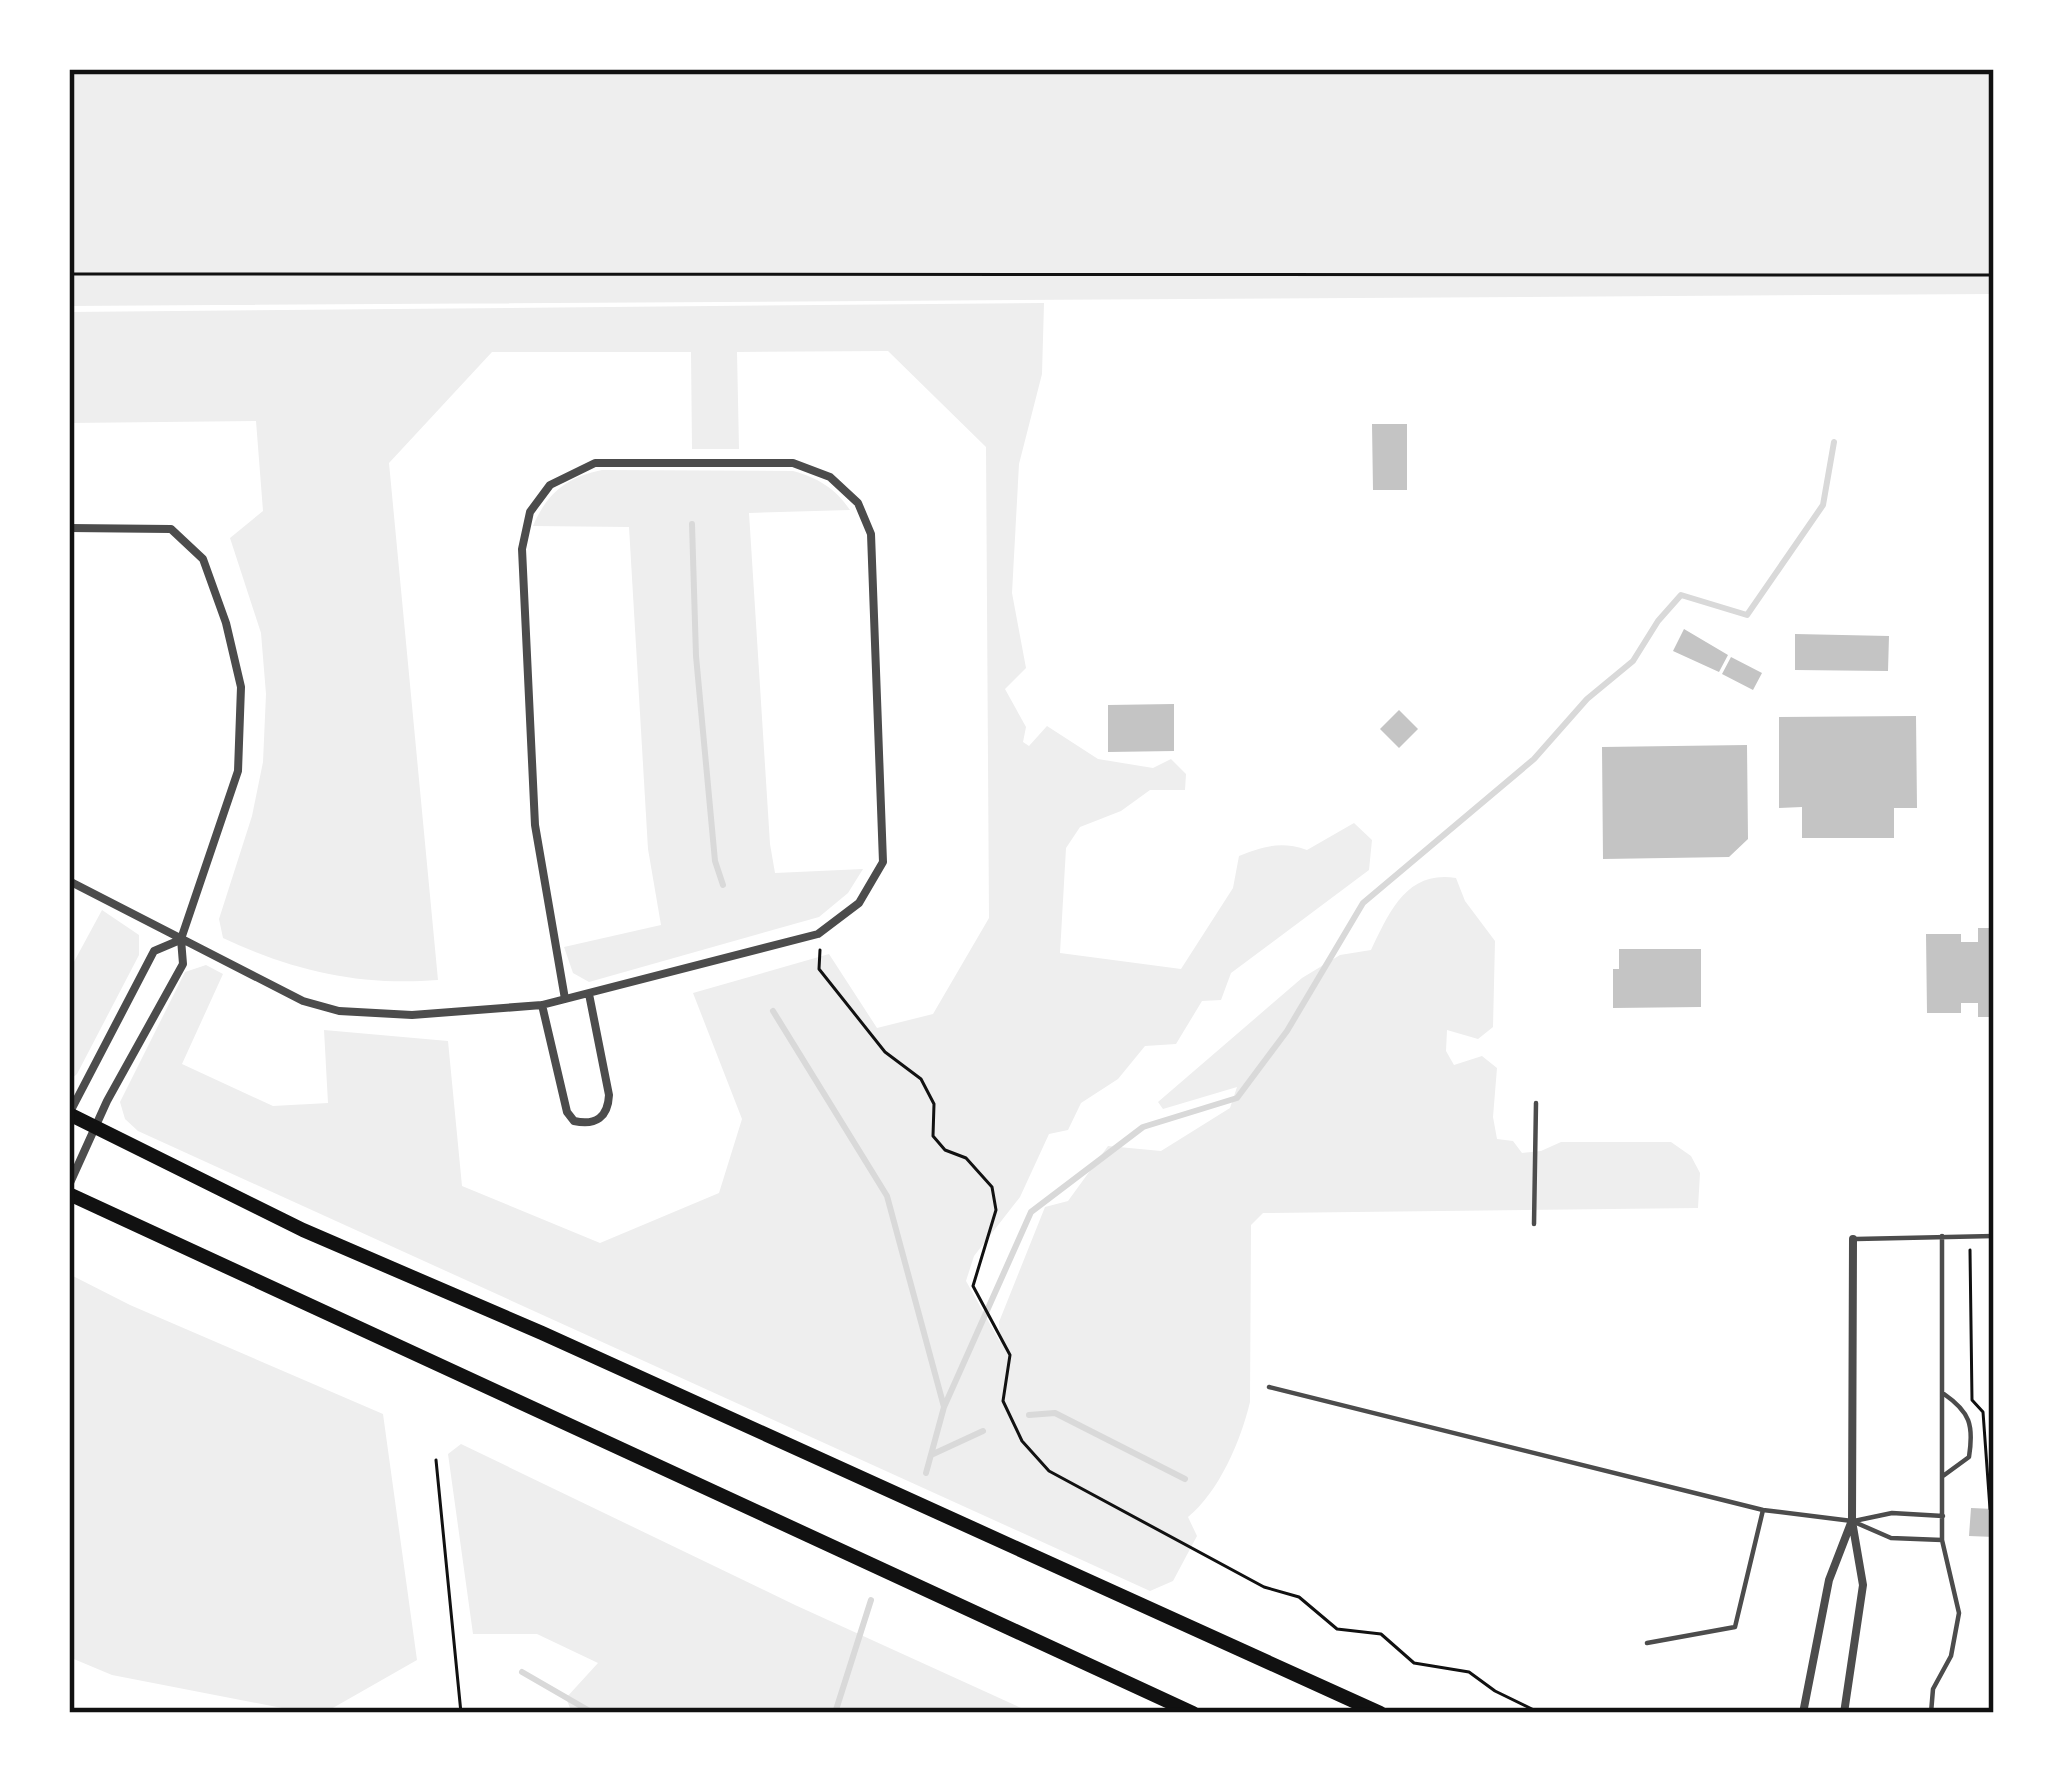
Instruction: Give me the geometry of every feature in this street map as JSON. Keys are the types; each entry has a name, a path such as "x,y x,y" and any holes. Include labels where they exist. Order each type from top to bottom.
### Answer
{"main road":[{"path":"69,1114 303,1230 542,1333 1380,1713"},
{"path":"69,1189 1193,1713"}],"street":[{"path":"69,881 286,994 339,1011 456,1014 542,1004 589,994 818,934 859,903 883,862 871,534 858,503 830,477 793,463 595,464 550,485 530,512 522,549 535,825 565,999"},
{"path":"69,528 171,530 203,559 226,623 241,687 238,771 181,939 182,964 95,1128 69,1189"},
{"path":"69,1114 154,951 181,939"},
{"path":"542,1004 567,1112 574,1121 591,1123 601,1119 609,1095 589,994"},
{"path":"1844,1713 1863,1585 1852,1522 1853,1239"},
{"path":"1803,1713 1829,1580 1852,1522"}],"lane":[{"path":"1534,1224 1536,1102"},
{"path":"1931,1713 1933,1689 1952,1656 1959,1613 1942,1540 1942,1236"},
{"path":"1853,1239 1994,1236"},
{"path":"1269,1387 1762,1510 1852,1522 1891,1538 1942,1540"},
{"path":"1943,1393 1966,1410 1971,1420 1969,1457 1943,1476"},
{"path":"1647,1643 1735,1627 1762,1510"},
{"path":"1852,1522 1892,1513 1943,1516"}],"path":[{"path":"69,274 1994,274"},
{"path":"818,934 822,947 819,969 885,1052 921,1079 934,1104 933,1136 945,1150 966,1158 992,1187 996,1210 973,1286 1010,1355 1003,1401 1022,1441 1049,1471 1264,1588 1299,1597 1337,1629 1381,1634 1414,1663 1468,1672 1540,1713"},
{"path":"1970,1236 1972,1400 1983,1412 1990,1509"},
{"path":"436,1460 461,1713"}],"shaded area":[{"path":"69,69 1994,69 1994,294 69,306"},
{"path":"1044,303 1042,374 1019,464 1012,593 1026,668 1005,689 1026,727 1023,742 1029,746 1047,726 1098,759 1153,768 1171,759 1186,774 1185,790 1150,790 1121,811 1080,827 1066,848 1060,953 1181,969 1233,888 1239,856 1273,846 1307,850 1354,823 1372,840 1369,870 1231,973 1221,1000 1202,1001 1176,1044 1145,1046 1118,1079 1081,1103 1068,1130 1049,1134 1020,1197 974,1256 966,1281 1000,1342 999,1322 1045,1207 1068,1201 1108,1146 1161,1151 1230,1108 1237,1087 1163,1109 1158,1102 1302,978 1340,955 1371,950 1402,897 1424,881 1439,877 1456,878 1465,901 1495,941 1493,1027 1478,1039 1447,1030 1446,1051 1454,1065 1482,1056 1497,1068 1493,1117 1497,1139 1513,1141 1522,1153 1561,1142 1671,1142 1691,1156 1700,1173 1698,1208 1263,1213 1251,1225 1250,1402 1246,1417 1219,1480 1188,1517 1197,1536 1173,1581 1150,1591 138,1131 125,1119 120,1102 185,972 206,965 223,974 182,1064 273,1106 328,1103 324,1030 448,1041 462,1186 600,1243 719,1193 742,1119 693,993 829,954 877,1028 933,1014 989,918 986,447 888,351 737,352 739,449 692,449 691,352 492,352 389,463 438,980 354,978 301,967 223,938 219,919 252,816 263,762 266,694 261,633 230,538 263,511 256,421 69,423 69,312"},
{"path":"602,470 793,471 825,485 850,510 749,513 775,873 863,869 848,893 819,917 589,982 573,973 564,947 661,925 648,849 629,527 533,526 560,488"},
{"path":"102,910 139,935 139,955 69,1081 69,971"},
{"path":"69,1274 383,1414 417,1660 324,1713 308,1713 112,1675 69,1657"},
{"path":"461,1444 1032,1713 572,1713 566,1698 598,1663 537,1634 473,1634 448,1454"}],"building":[{"path":"1372,424 1407,424 1407,490 1373,490"},
{"path":"1684,629 1728,655 1719,672 1673,651"},
{"path":"1795,634 1889,636 1888,671 1795,670"},
{"path":"1731,657 1762,673 1753,690 1722,674"},
{"path":"1174,704 1174,751 1108,752 1108,705"},
{"path":"1399,710 1418,729 1399,748 1380,729"},
{"path":"1916,716 1917,808 1894,808 1894,838 1802,838 1802,807 1779,808 1779,717"},
{"path":"1747,745 1748,839 1729,857 1603,859 1602,747"},
{"path":"1978,928 1994,928 1994,1017 1978,1017 1978,1003 1961,1003 1961,1013 1927,1013 1926,934 1961,934 1961,942 1978,942"},
{"path":"1619,949 1701,949 1701,1007 1613,1008 1613,969 1619,969"},
{"path":"1971,1508 1994,1509 1994,1537 1969,1536"}],"waterway":[{"path":"944,1407 1031,1212 1143,1127 1237,1098 1287,1031 1363,903 1534,759 1587,699 1633,661 1681,595 1747,615 1823,505 1834,442"},
{"path":"692,524 696,656 715,861 723,885"},
{"path":"773,1011 887,1196 944,1407 926,1473"},
{"path":"1029,1415 1055,1413 1185,1479"},
{"path":"931,1455 983,1431"},
{"path":"835,1713 871,1600"},
{"path":"522,1672 593,1713"}]}
